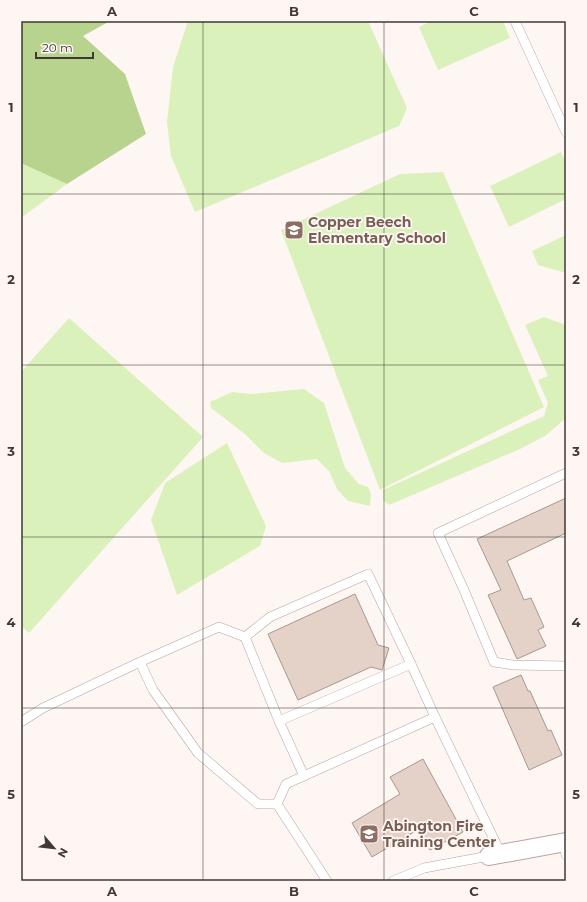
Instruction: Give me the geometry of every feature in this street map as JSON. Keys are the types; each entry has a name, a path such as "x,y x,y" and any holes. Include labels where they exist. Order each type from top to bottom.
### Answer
{"street":[{"path":"495,855 565,846"}],"lane":[{"path":"515,21 566,132"},
{"path":"566,473 438,533 494,662 513,666 566,666"},
{"path":"245,637 270,617 368,574 435,717 495,855 424,868 393,881"},
{"path":"21,722 43,708 140,662 219,627 245,637 279,721 304,776"},
{"path":"140,662 153,690 198,753 258,804 277,804"},
{"path":"279,721 411,664"},
{"path":"277,804 286,784 435,717"},
{"path":"277,804 327,881"}],"green space":[{"path":"21,21 110,21 83,36 125,74 146,134 67,184 21,163"},
{"path":"188,21 368,21 407,108 399,126 195,212 171,156 167,122 173,67"},
{"path":"432,21 503,21 510,38 438,70 419,27"},
{"path":"561,152 566,163 566,199 509,227 490,186"},
{"path":"21,162 67,184 21,218"},
{"path":"443,172 544,407 380,490 281,230 400,174"},
{"path":"566,235 566,273 538,265 532,251"},
{"path":"544,317 566,325 566,418 545,436 520,449 389,505 383,500 383,490 544,416 548,403 538,380 548,376 525,325"},
{"path":"69,318 203,437 29,633 21,626 21,372"},
{"path":"304,389 324,403 345,468 359,484 368,487 371,494 370,506 348,501 337,489 329,471 317,459 282,463 264,453 245,434 211,408 210,402 232,392 251,394"},
{"path":"227,443 266,526 260,546 177,595 151,520 165,483"}],"building":[{"path":"566,498 566,533 507,561 524,600 531,598 544,627 538,630 546,646 517,659 488,595 501,590 477,539"},
{"path":"355,594 378,645 389,648 382,670 371,667 298,700 268,634"},
{"path":"521,675 548,731 551,730 562,755 529,770 493,687"},
{"path":"423,759 463,832 430,850 419,829 372,857 352,823 400,794 390,777"}],"place":[{"name":"Copper Beech Elementary School","path":"294,230"},
{"name":"Abington Fire Training Center","path":"369,834"}]}
